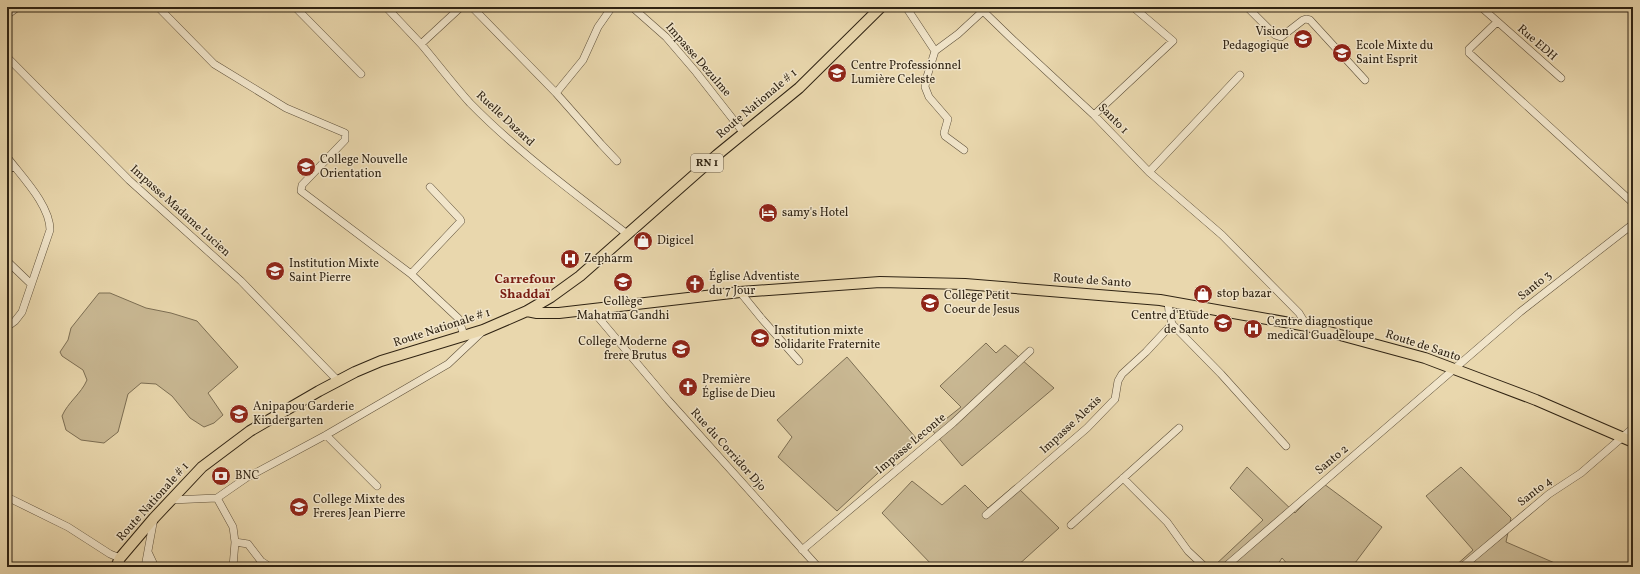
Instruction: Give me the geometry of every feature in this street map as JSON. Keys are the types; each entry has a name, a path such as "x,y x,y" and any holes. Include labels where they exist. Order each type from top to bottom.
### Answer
{"main road":[{"name":"Route Nationale # 1","path":"118,563 154,518 202,467 250,431 338,381 381,361 483,330 527,311 551,297 580,276 743,132 799,88 881,7"},
{"name":"Route de Santo","path":"527,311 547,314 740,292 800,287 887,283 965,284 1168,301 1307,326 1425,358 1536,400 1633,442"}],"street":[{"path":"7,15 18,7"},
{"path":"158,7 219,67 286,108 345,133 345,140 302,185 302,191 411,274 458,318 464,335"},
{"path":"295,7 362,74"},
{"name":"Ruelle Dazard","path":"386,7 421,44 470,102 508,138 549,173 627,234"},
{"path":"421,44 460,7"},
{"path":"472,7 617,160"},
{"path":"556,94 583,60 600,23 612,7"},
{"name":"Impasse Dezulme","path":"632,7 666,37 696,72 743,132"},
{"path":"906,7 935,51 926,80 927,94 948,119 944,129 945,136 964,150"},
{"path":"1094,115 1173,42 1132,7"},
{"path":"1247,7 1275,35 1281,37 1303,20 1310,20 1364,80"},
{"path":"1253,13 1259,7"},
{"name":"Rue EDH","path":"1481,7 1561,78"},
{"name":"Santo 1","path":"935,51 958,34 985,9 1013,40 1094,115 1149,172 1222,235 1299,313 1307,326"},
{"path":"1497,22 1469,49 1469,53 1633,203"},
{"name":"Impasse Madame Lucien","path":"7,57 129,180 241,281 338,381"},
{"path":"1149,172 1240,75"},
{"path":"7,157 45,209 50,221 50,230 22,312 15,321 7,327"},
{"path":"7,171 13,166"},
{"path":"411,274 461,221 430,187"},
{"name":"Santo 3","path":"1454,369 1520,312 1633,224"},
{"path":"7,261 31,284"},
{"path":"740,292 799,361"},
{"path":"1168,301 1172,324 1230,384 1286,446"},
{"name":"Rue du Corridor Djo","path":"592,310 668,400 818,567"},
{"name":"Impasse Alexis","path":"986,515 1087,428 1114,399 1118,381 1122,374 1146,352 1172,324"},
{"path":"171,500 217,498 246,478 326,435 448,364 483,330"},
{"name":"Impasse Leconte","path":"802,550 953,423 1030,351"},
{"name":"Santo 2","path":"1225,567 1416,404 1454,369"},
{"path":"1071,525 1179,428"},
{"name":"Santo 4","path":"1462,567 1549,494 1581,473 1633,428"},
{"path":"326,435 376,486"},
{"path":"1123,478 1167,522 1188,551 1205,567"},
{"path":"7,497 68,527 110,554 118,563"},
{"path":"217,498 233,527 235,542 233,567"},
{"path":"145,567 154,518"},
{"path":"235,542 248,544 261,561 267,566"},
{"path":"148,552 155,567"}],"shaded area":[{"path":"99,293 110,293 146,308 171,313 197,321 238,367 208,393 223,415 214,423 204,427 190,418 172,396 156,384 141,383 128,394 118,432 104,443 81,440 66,430 62,416 87,380 83,370 62,356 60,352 68,340 71,328"},
{"path":"986,343 996,353 1005,345 1054,388 962,466 932,430 961,407 940,386"},
{"path":"847,357 916,438 837,511 778,457 792,437 777,420"},
{"path":"1247,467 1295,513 1324,484 1382,527 1352,567 1290,567 1282,558 1276,567 1213,567 1263,520 1230,488"},
{"path":"1461,467 1511,518 1506,542 1564,567 1454,567 1473,550 1426,496"},
{"path":"912,481 942,505 965,485 988,508 1015,485 1059,528 1016,567 934,567 882,513"}],"place":[{"name":"Vision Pedagogique","path":"1303,39"},
{"name":"Ecole Mixte du Saint Esprit","path":"1342,53"},
{"name":"Centre Professionnel Lumière Celeste","path":"837,73"},
{"name":"College Nouvelle Orientation","path":"306,167"},
{"name":"samy's Hotel","path":"768,213"},
{"name":"Digicel","path":"643,241"},
{"name":"Zepharm","path":"570,259"},
{"name":"Institution Mixte Saint Pierre","path":"275,271"},
{"name":"Collège Mahatma Gandhi","path":"623,282"},
{"name":"Église Adventiste du 7 Jour","path":"695,284"},
{"name":"stop bazar","path":"1203,294"},
{"name":"College Petit Coeur de Jesus","path":"930,303"},
{"name":"Centre d'Etude de Santo","path":"1223,323"},
{"name":"Centre diagnostique medical Guadeloupe","path":"1253,329"},
{"name":"Institution mixte Solidarite Fraternite","path":"760,338"},
{"name":"College Moderne frere Brutus","path":"681,349"},
{"name":"Première Église de Dieu","path":"688,387"},
{"name":"Anipapou Garderie Kindergarten","path":"239,414"},
{"name":"BNC","path":"221,476"},
{"name":"College Mixte des Freres Jean Pierre","path":"299,507"}],"district":[{"name":"Carrefour Shaddaï","path":"525,288"}]}
